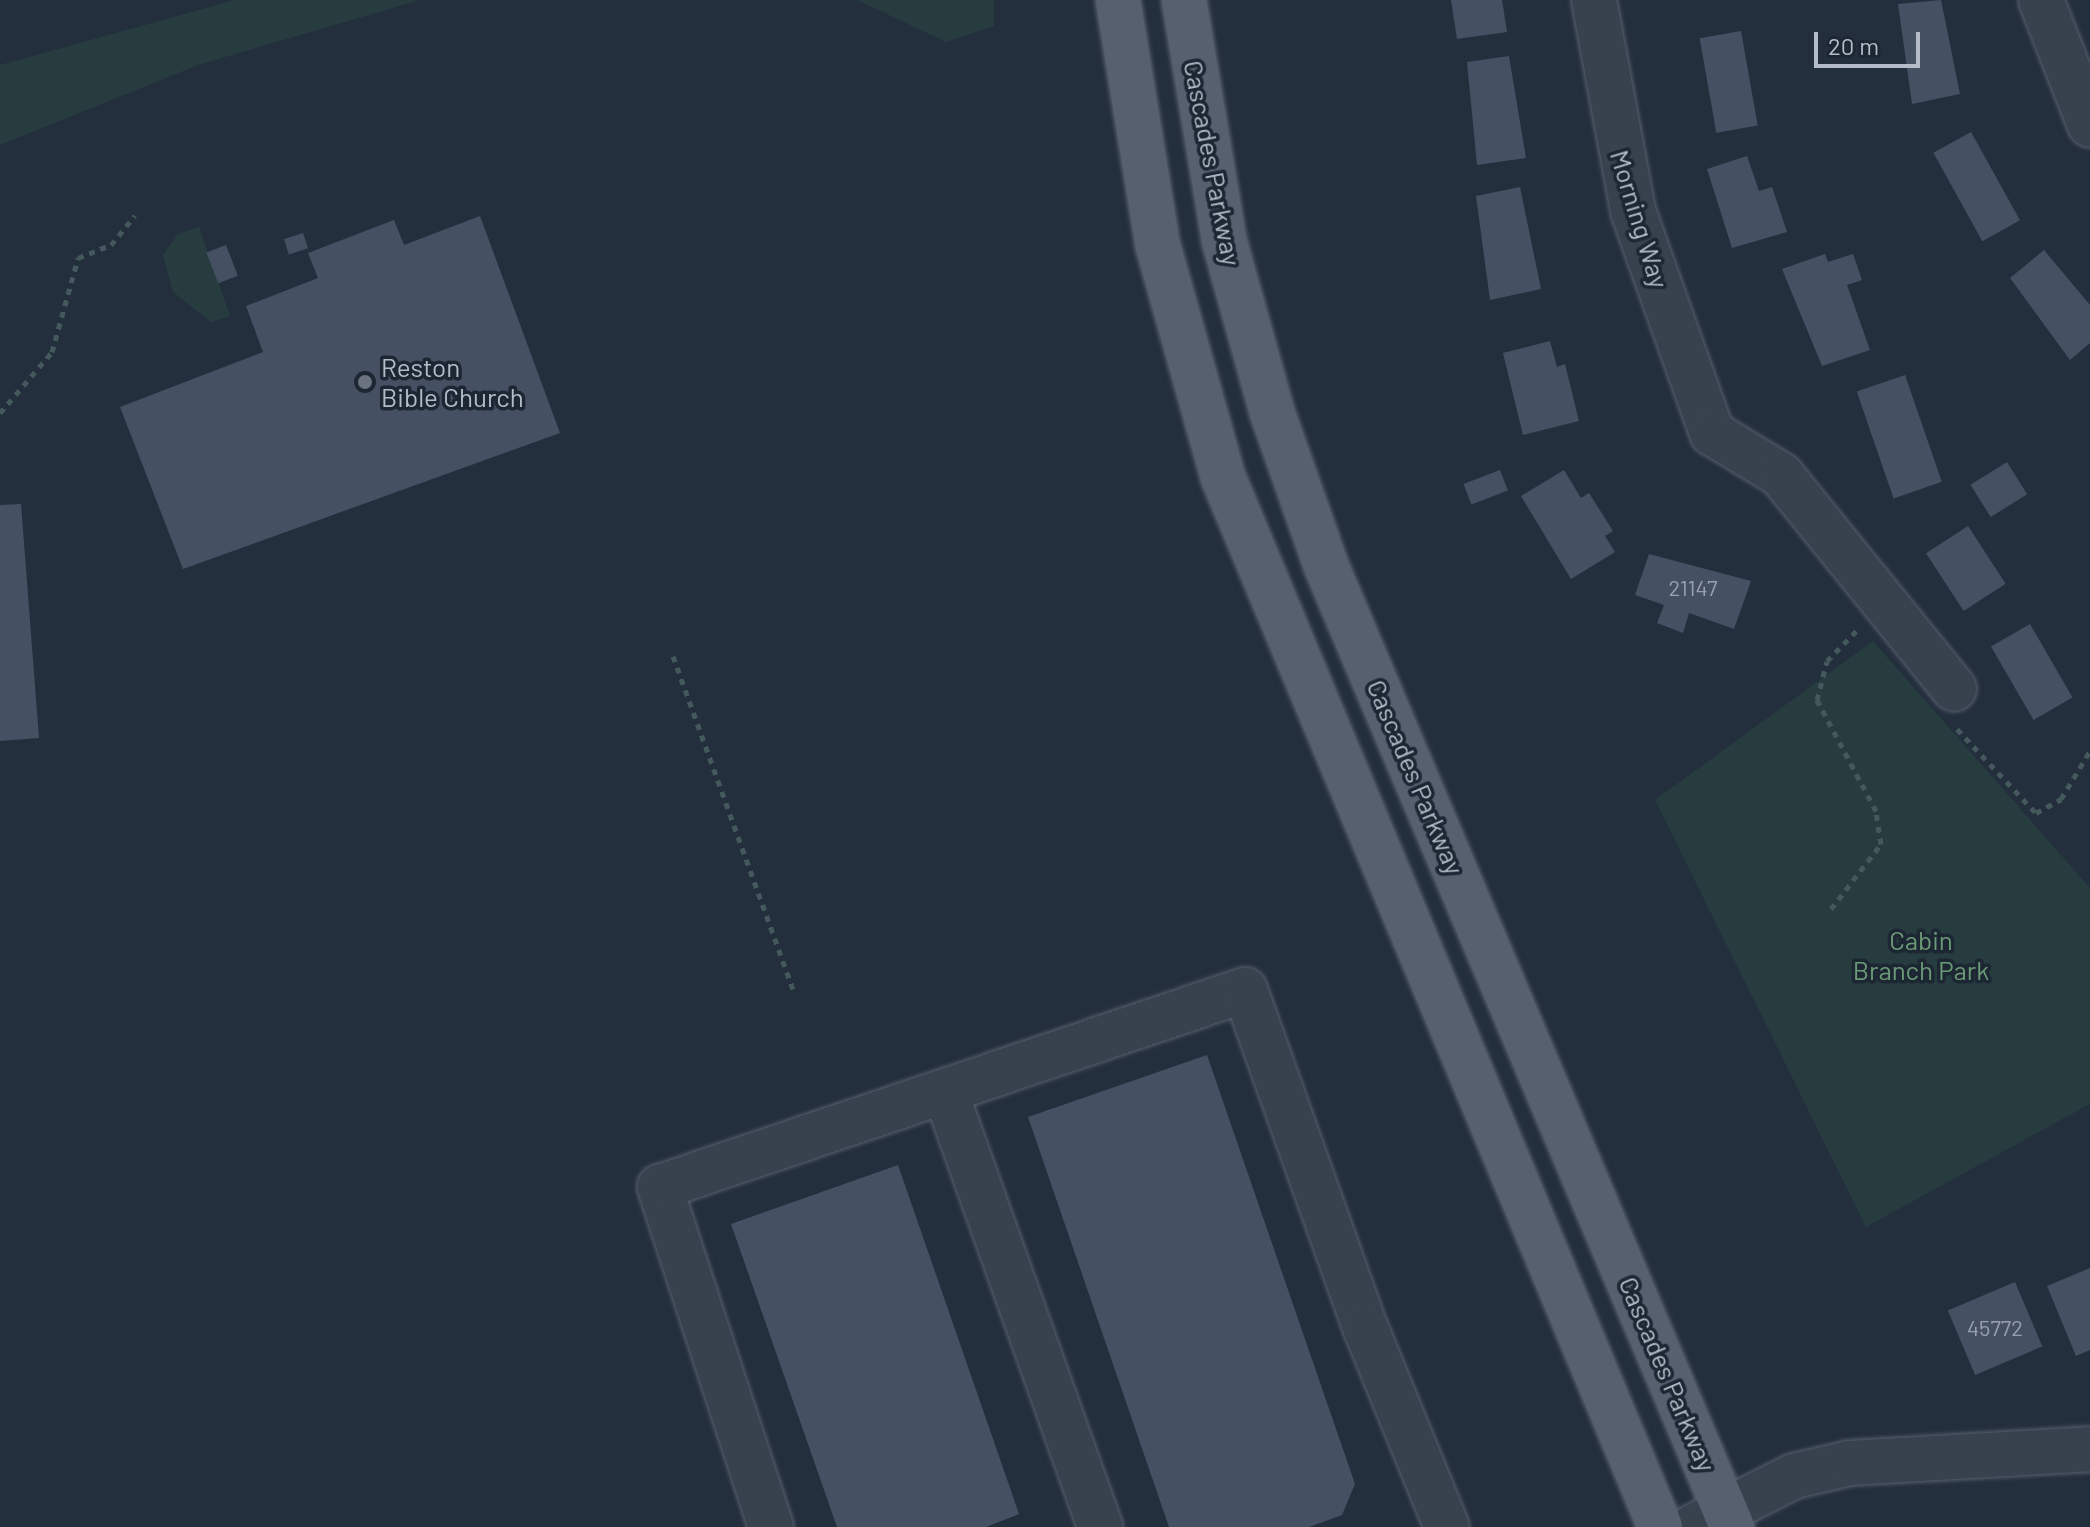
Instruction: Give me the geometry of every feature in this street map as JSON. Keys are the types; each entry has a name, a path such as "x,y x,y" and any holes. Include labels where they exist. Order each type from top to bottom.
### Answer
{"main road":[{"path":"1118,0 1158,246 1223,477 1660,1527"},
{"name":"Cascades Parkway","path":"1184,0 1224,240 1272,412 1327,568 1717,1522"}],"street":[{"name":"Morning Way","path":"1594,0 1633,211 1712,433 1781,475 1954,689"},
{"path":"2041,0 2090,125"},
{"path":"771,1527 660,1187 1245,990 1366,1329 1447,1527"},
{"path":"945,1091 1100,1527"},
{"path":"1717,1522 1794,1476 1850,1463 2090,1449"}],"path":[{"path":"0,413 52,352 78,258 111,245 135,215"},
{"path":"1831,909 1881,844 1876,811 1817,700 1827,661 1867,622"},
{"path":"673,656 795,994"}],"green space":[{"path":"235,0 420,0 198,65 0,145 0,65"},
{"path":"857,0 994,0 994,26 946,42"},
{"path":"199,227 230,316 211,322 173,292 163,255 178,234"},
{"name":"Cabin Branch Park","path":"1873,641 2090,888 2090,1104 1866,1227 1655,800"}],"building":[{"path":"1451,0 1502,0 1507,32 1457,39"},
{"path":"1941,0 1960,94 1912,104 1898,4"},
{"path":"1741,31 1758,126 1716,133 1700,38"},
{"path":"1509,56 1526,158 1477,165 1467,62"},
{"path":"1971,132 2020,220 1982,241 1933,153"},
{"path":"1747,156 1759,191 1772,187 1787,232 1732,248 1707,169"},
{"path":"1520,187 1541,289 1490,300 1476,196"},
{"name":"Reston Bible Church","path":"480,216 560,433 183,569 120,407 263,352 246,306 318,278 308,253 394,220 404,245"},
{"path":"303,233 308,248 289,254 284,239"},
{"path":"226,245 238,276 218,283 206,253"},
{"path":"2044,250 2090,305 2090,343 2070,360 2010,278"},
{"path":"1825,254 1828,262 1853,254 1862,280 1847,285 1870,350 1822,366 1782,269"},
{"path":"1550,341 1557,367 1565,364 1579,421 1523,435 1503,353"},
{"path":"1905,375 1942,482 1894,498 1857,392"},
{"path":"2007,462 2027,494 1991,517 1971,485"},
{"path":"1500,470 1508,491 1471,505 1464,484"},
{"path":"1564,470 1581,498 1589,493 1613,531 1605,536 1615,552 1571,579 1521,496"},
{"path":"21,504 39,738 0,741 0,505"},
{"path":"1968,526 2006,584 1964,611 1926,553"},
{"path":"1649,554 1751,581 1734,629 1689,613 1683,633 1657,623 1664,605 1635,595"},
{"path":"2030,624 2072,698 2034,720 1991,646"},
{"path":"1207,1055 1355,1484 1342,1515 1309,1527 1169,1527 1028,1117"},
{"path":"898,1165 1019,1514 986,1527 837,1527 731,1224"},
{"path":"2090,1268 2090,1350 2076,1356 2047,1286"},
{"path":"2015,1282 2042,1346 1975,1375 1948,1311"}],"place":[{"name":"Reston Bible Church","path":"365,382"}]}
